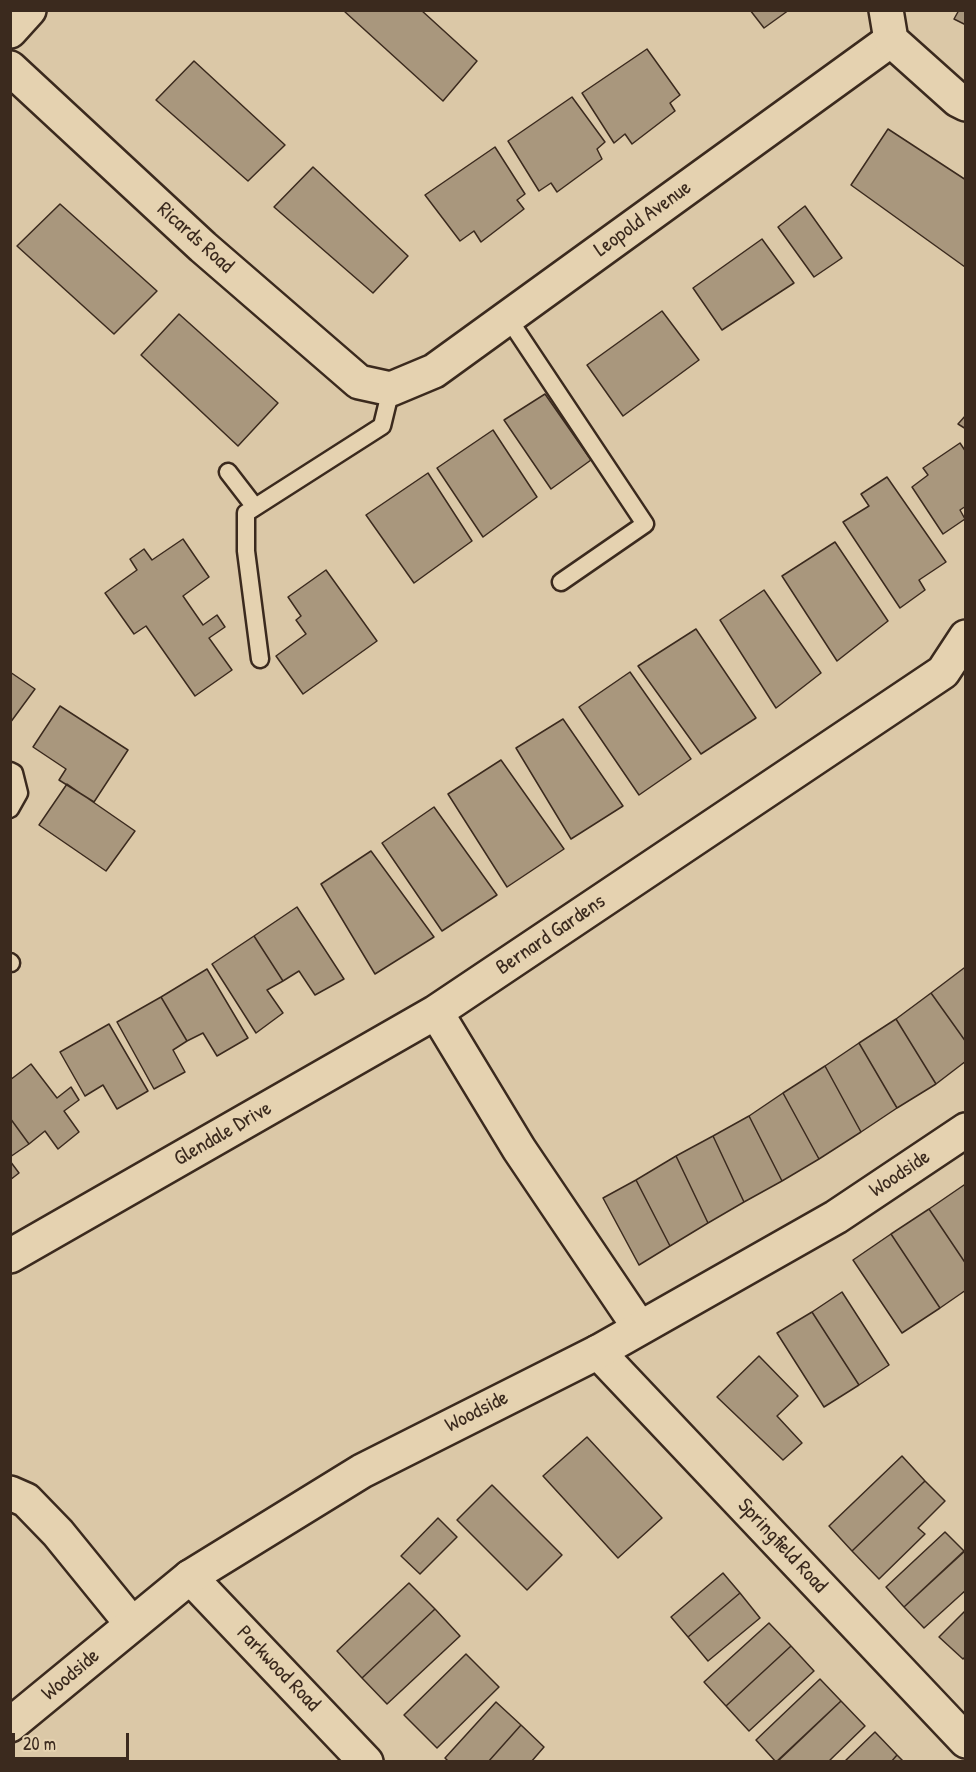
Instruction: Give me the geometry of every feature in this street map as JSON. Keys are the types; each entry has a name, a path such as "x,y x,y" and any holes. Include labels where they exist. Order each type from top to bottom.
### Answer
{"street":[{"path":"10,31 29,10"},
{"path":"888,18 958,100 966,104"},
{"name":"Leopold Avenue","path":"391,389 434,371 508,318 888,18"},
{"name":"Ricards Road","path":"10,68 203,247 359,382 391,389"},
{"name":"Bernard Gardens","path":"436,1012 943,672 966,637"},
{"path":"436,1012 519,1149 639,1327"},
{"name":"Glendale Drive","path":"10,1256 436,1012"},
{"name":"Woodside","path":"10,1725 190,1577 362,1471 598,1352 836,1217 966,1130"},
{"name":"Springfield Road","path":"598,1352 966,1741"},
{"path":"10,1494 26,1500 58,1533 132,1624"},
{"name":"Parkwood Road","path":"190,1577 366,1761"}],"lane":[{"path":"508,318 645,524 561,582"},
{"path":"260,659 246,551 246,513 382,426 391,389"},
{"path":"228,472 255,507"},
{"path":"10,771 14,773 19,794 10,809"}],"building":[{"path":"421,10 477,61 443,101 344,11"},
{"path":"750,10 789,10 764,28"},
{"path":"959,10 966,10 966,25 954,19"},
{"path":"647,49 680,95 670,103 675,111 632,144 625,134 614,143 582,93"},
{"path":"194,61 285,145 248,181 156,100"},
{"path":"572,97 605,142 597,149 602,159 557,192 551,183 539,191 508,141"},
{"path":"888,129 966,180 965,267 851,185"},
{"path":"495,147 525,194 517,200 524,209 481,242 474,231 460,241 425,195"},
{"path":"313,167 408,256 373,293 274,207"},
{"path":"60,204 157,291 114,334 17,246"},
{"path":"805,206 842,258 814,277 778,227"},
{"path":"762,239 794,283 722,330 693,288"},
{"path":"662,311 699,360 623,416 587,365"},
{"path":"179,314 278,403 238,446 141,355"},
{"path":"545,394 591,460 551,489 504,420"},
{"path":"966,415 966,429 958,424"},
{"path":"493,430 537,497 483,537 437,468"},
{"path":"960,443 966,452 966,506 960,510 965,519 943,534 912,487 928,475 923,468"},
{"path":"428,473 472,541 414,583 366,515"},
{"path":"887,477 946,562 919,580 925,590 900,608 843,522 869,506 861,494"},
{"path":"183,539 209,577 183,596 203,625 217,615 225,627 209,638 232,670 195,696 146,626 134,634 105,593 137,570 130,559 144,549 152,560"},
{"path":"835,542 888,621 837,661 782,576"},
{"path":"326,570 377,641 303,694 276,656 306,634 296,620 301,616 288,597"},
{"path":"764,590 821,673 776,708 720,620"},
{"path":"696,629 756,718 701,754 638,666"},
{"path":"10,672 35,689 10,723"},
{"path":"630,672 691,759 639,795 579,707"},
{"path":"60,706 128,750 94,802 59,780 66,769 33,747"},
{"path":"563,719 623,806 571,839 516,748"},
{"path":"501,760 564,849 507,887 448,794"},
{"path":"67,784 135,831 106,871 39,825"},
{"path":"434,807 497,895 442,931 382,843"},
{"path":"371,851 434,937 375,974 321,884"},
{"path":"297,907 344,979 315,995 299,971 283,981 254,936"},
{"path":"254,936 283,981 267,990 283,1013 256,1033 212,964"},
{"path":"964,968 966,970 966,1042 931,993"},
{"path":"207,969 248,1038 217,1056 203,1033 187,1041 161,997"},
{"path":"931,993 966,1042 966,1061 936,1084 896,1019"},
{"path":"161,997 187,1041 173,1050 185,1072 154,1089 117,1022"},
{"path":"896,1019 936,1084 897,1108 859,1043"},
{"path":"109,1024 148,1091 117,1109 103,1085 85,1096 60,1052"},
{"path":"859,1043 897,1108 861,1132 825,1066"},
{"path":"31,1064 57,1098 71,1087 79,1100 64,1111 79,1132 58,1149 45,1131 29,1144 10,1118 10,1080"},
{"path":"825,1066 861,1132 819,1159 783,1093"},
{"path":"783,1093 819,1159 782,1181 749,1116"},
{"path":"749,1116 782,1181 744,1202 713,1136"},
{"path":"10,1118 29,1144 10,1157"},
{"path":"713,1136 744,1202 708,1223 676,1156"},
{"path":"676,1156 708,1223 670,1246 636,1180"},
{"path":"10,1161 19,1173 10,1180"},
{"path":"636,1180 670,1246 639,1265 603,1198"},
{"path":"964,1185 966,1187 966,1264 929,1209"},
{"path":"929,1209 966,1264 966,1290 940,1308 891,1234"},
{"path":"891,1234 940,1308 902,1333 853,1260"},
{"path":"842,1292 889,1365 859,1385 812,1312"},
{"path":"812,1312 859,1385 824,1407 777,1333"},
{"path":"759,1356 798,1396 777,1416 802,1443 783,1460 717,1397"},
{"path":"587,1437 662,1518 618,1558 543,1476"},
{"path":"902,1456 925,1481 852,1551 829,1526"},
{"path":"925,1481 945,1501 918,1528 925,1534 879,1579 852,1551"},
{"path":"492,1485 562,1555 527,1590 457,1520"},
{"path":"438,1518 457,1537 420,1574 401,1556"},
{"path":"945,1532 964,1551 904,1607 886,1587"},
{"path":"966,1550 966,1590 924,1628 904,1607"},
{"path":"723,1573 740,1593 688,1637 671,1617"},
{"path":"409,1583 435,1609 362,1678 337,1651"},
{"path":"740,1593 760,1618 708,1661 688,1637"},
{"path":"435,1609 460,1636 387,1704 362,1678"},
{"path":"966,1610 966,1656 963,1659 939,1637"},
{"path":"769,1623 791,1646 726,1706 704,1682"},
{"path":"791,1646 814,1671 749,1731 726,1706"},
{"path":"466,1654 499,1687 437,1748 404,1715"},
{"path":"820,1679 841,1701 776,1762 756,1740"},
{"path":"841,1701 865,1726 828,1762 777,1762"},
{"path":"496,1702 521,1725 488,1762 449,1762 445,1758"},
{"path":"521,1725 544,1747 531,1762 488,1762"},
{"path":"875,1732 897,1755 891,1762 844,1762"},
{"path":"897,1755 904,1762 891,1762"}]}
